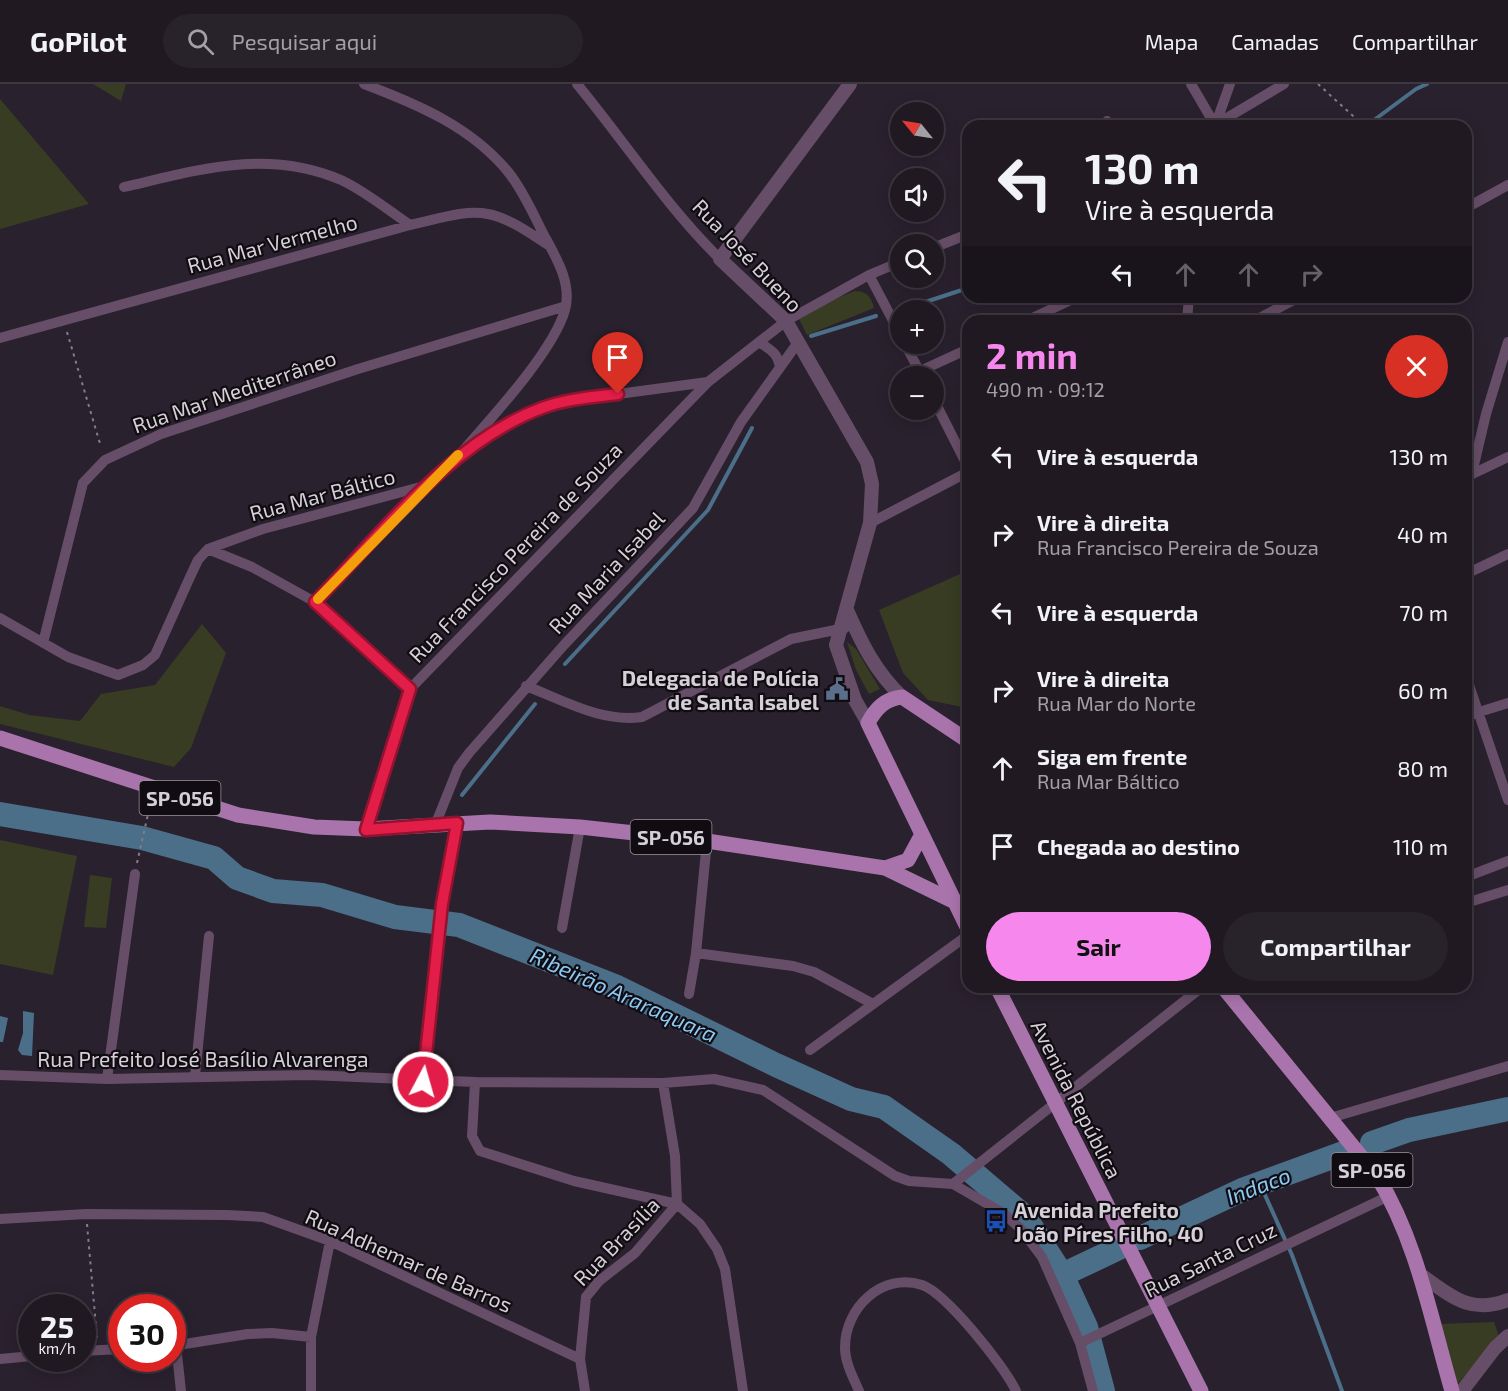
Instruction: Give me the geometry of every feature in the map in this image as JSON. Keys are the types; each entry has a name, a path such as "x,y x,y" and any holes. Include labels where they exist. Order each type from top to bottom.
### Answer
{"main road":[{"path":"962,737 902,697 890,699 880,705 868,723 962,917"},
{"name":"SP-056","path":"0,738 238,815 314,827 366,830 457,823 580,826 707,841 885,868 955,902"},
{"path":"885,868 908,860 921,836"},
{"name":"Avenida República","path":"1000,993 1201,1391"},
{"name":"SP-056","path":"1228,993 1377,1176 1389,1196 1420,1275 1452,1391"}],"street":[{"path":"364,84 428,110 452,124 494,157 510,175 550,246 566,282 566,306 553,335 521,382 461,453"},
{"name":"Rua José Bueno","path":"577,84 617,132 663,197 720,259 786,321 867,462 872,484 870,524 847,610"},
{"path":"720,259 850,84"},
{"path":"1191,84 1212,120"},
{"path":"1217,120 1230,84"},
{"path":"1225,120 1284,84"},
{"path":"124,187 219,165 243,163 290,166 317,171 342,181 410,225"},
{"path":"1472,205 1508,185"},
{"name":"Rua Mar Vermelho","path":"0,338 410,225 462,214 489,214 500,218 550,246"},
{"path":"944,244 962,236"},
{"name":"Rua Francisco Pereira de Souza","path":"366,830 410,689 708,382 786,321 869,275 890,266"},
{"path":"869,275 890,315"},
{"path":"1039,315 1064,303"},
{"path":"1265,315 1288,303"},
{"name":"Rua Mar Mediterrâneo","path":"43,643 83,483 105,460 161,434 358,369 566,306"},
{"name":"Rua Maria Isabel","path":"436,824 458,768 526,686 693,508 741,422 799,341"},
{"path":"759,342 775,352 779,358 780,368"},
{"path":"1472,464 1508,342"},
{"path":"936,366 962,352"},
{"name":"Rua Mar Báltico","path":"208,549 263,529 428,485 461,453 518,418 543,408 573,400 708,382"},
{"path":"944,420 962,455"},
{"path":"1472,474 1508,457"},
{"path":"870,524 962,475"},
{"path":"315,602 428,485"},
{"path":"0,618 43,643 100,671 118,675 143,665 155,654 198,560 208,549 252,567 315,602 410,689"},
{"path":"1472,571 1508,554"},
{"path":"847,610 861,644 878,672 902,697"},
{"path":"847,610 839,630 838,652 855,700 868,723"},
{"path":"526,686 609,717 625,719 642,717 791,639 854,626"},
{"path":"1472,714 1508,703"},
{"path":"1472,716 1508,800"},
{"path":"423,1082 442,904 457,823"},
{"path":"562,928 580,826"},
{"path":"689,994 696,954 707,841"},
{"path":"1472,875 1508,861"},
{"path":"107,1079 135,874"},
{"path":"1472,901 1508,890"},
{"path":"195,1076 209,936"},
{"path":"810,1050 962,939"},
{"path":"696,954 793,966 814,972 873,1004"},
{"path":"1093,1391 1084,1342 1042,1257 1031,1240 1003,1213 953,1185 975,1164 1194,993"},
{"path":"1330,1118 1508,1065"},
{"name":"Rua Prefeito José Basílio Alvarenga","path":"0,1075 107,1079 310,1075 423,1082 663,1083 714,1079 750,1085 779,1100 895,1176 909,1181 953,1185"},
{"path":"475,1082 472,1136 480,1151 574,1181 677,1204 700,1224 717,1250 725,1269 743,1391"},
{"name":"Rua Brasília","path":"585,1391 580,1359 586,1297 599,1281 635,1253 677,1204 675,1156 663,1083"},
{"name":"Rua Santa Cruz","path":"1084,1342 1389,1196"},
{"name":"Rua Adhemar de Barros","path":"0,1219 86,1214 243,1215 263,1218 330,1241 580,1359"},
{"path":"311,1391 311,1337 330,1241"},
{"path":"1420,1275 1465,1304 1496,1304 1508,1299"},
{"path":"859,1391 848,1365 845,1348 848,1328 856,1309 870,1295 886,1285 907,1282 924,1286 941,1298 971,1330 1016,1391"},
{"path":"186,1344 248,1334 272,1333 311,1337"},
{"path":"1462,1391 1495,1348 1508,1336"},
{"path":"96,1350 108,1350"},
{"path":"0,1359 18,1357"},
{"path":"178,1372 181,1391"}],"path":[{"path":"1318,84 1359,120"},
{"path":"63,321 105,460"},
{"path":"135,874 153,789"},
{"path":"86,1214 99,1350"}],"green space":[{"path":"93,84 126,84 121,101"},
{"path":"0,99 89,204 0,229"},
{"path":"855,291 863,292 868,296 874,308 807,335 799,319 832,300"},
{"path":"962,573 962,707 928,700 903,673 879,610"},
{"path":"202,624 226,653 191,748 174,767 0,724 0,706 29,715 80,721 101,694 155,685"},
{"path":"847,642 856,649 880,689 869,694 856,670"},
{"path":"0,840 77,856 53,975 0,964"},
{"path":"90,875 112,878 106,928 84,927"},
{"path":"1494,1322 1499,1336 1454,1388 1439,1324"}],"water":[{"path":"23,1011 34,1013 32,1056 22,1055 18,1050 23,1033"},
{"path":"0,1016 8,1018 3,1042 0,1042"}],"waterway":[{"path":"1374,120 1416,89 1427,84"},
{"path":"931,300 962,290"},
{"path":"811,336 876,316"},
{"path":"565,664 708,510 752,428"},
{"path":"462,795 535,704"},
{"name":"Ribeirão Araraquara","path":"0,814 142,838 214,858 237,878 273,891 322,895 395,917 459,925 617,987 851,1099 884,1107 951,1154 1025,1217 1062,1275 1086,1327 1103,1391"},
{"name":"Indaco","path":"1372,1143 1409,1130 1508,1109"},
{"name":"Indaco","path":"1140,1238 1242,1190 1346,1152"},
{"path":"1260,1184 1292,1255 1342,1391"},
{"name":"Indaco","path":"1062,1275 1119,1248"}],"slow traffic":[{"path":"318,599 458,455"}],"place":[{"name":"Delegacia de Polícia de Santa Isabel","path":"837,689"},
{"name":"Avenida Prefeito João Píres Filho, 40","path":"996,1221"}],"route":[{"path":"423,1082 442,904 457,823 366,830 410,689 315,602 461,453 518,418 543,408 573,400 618,394"}]}
